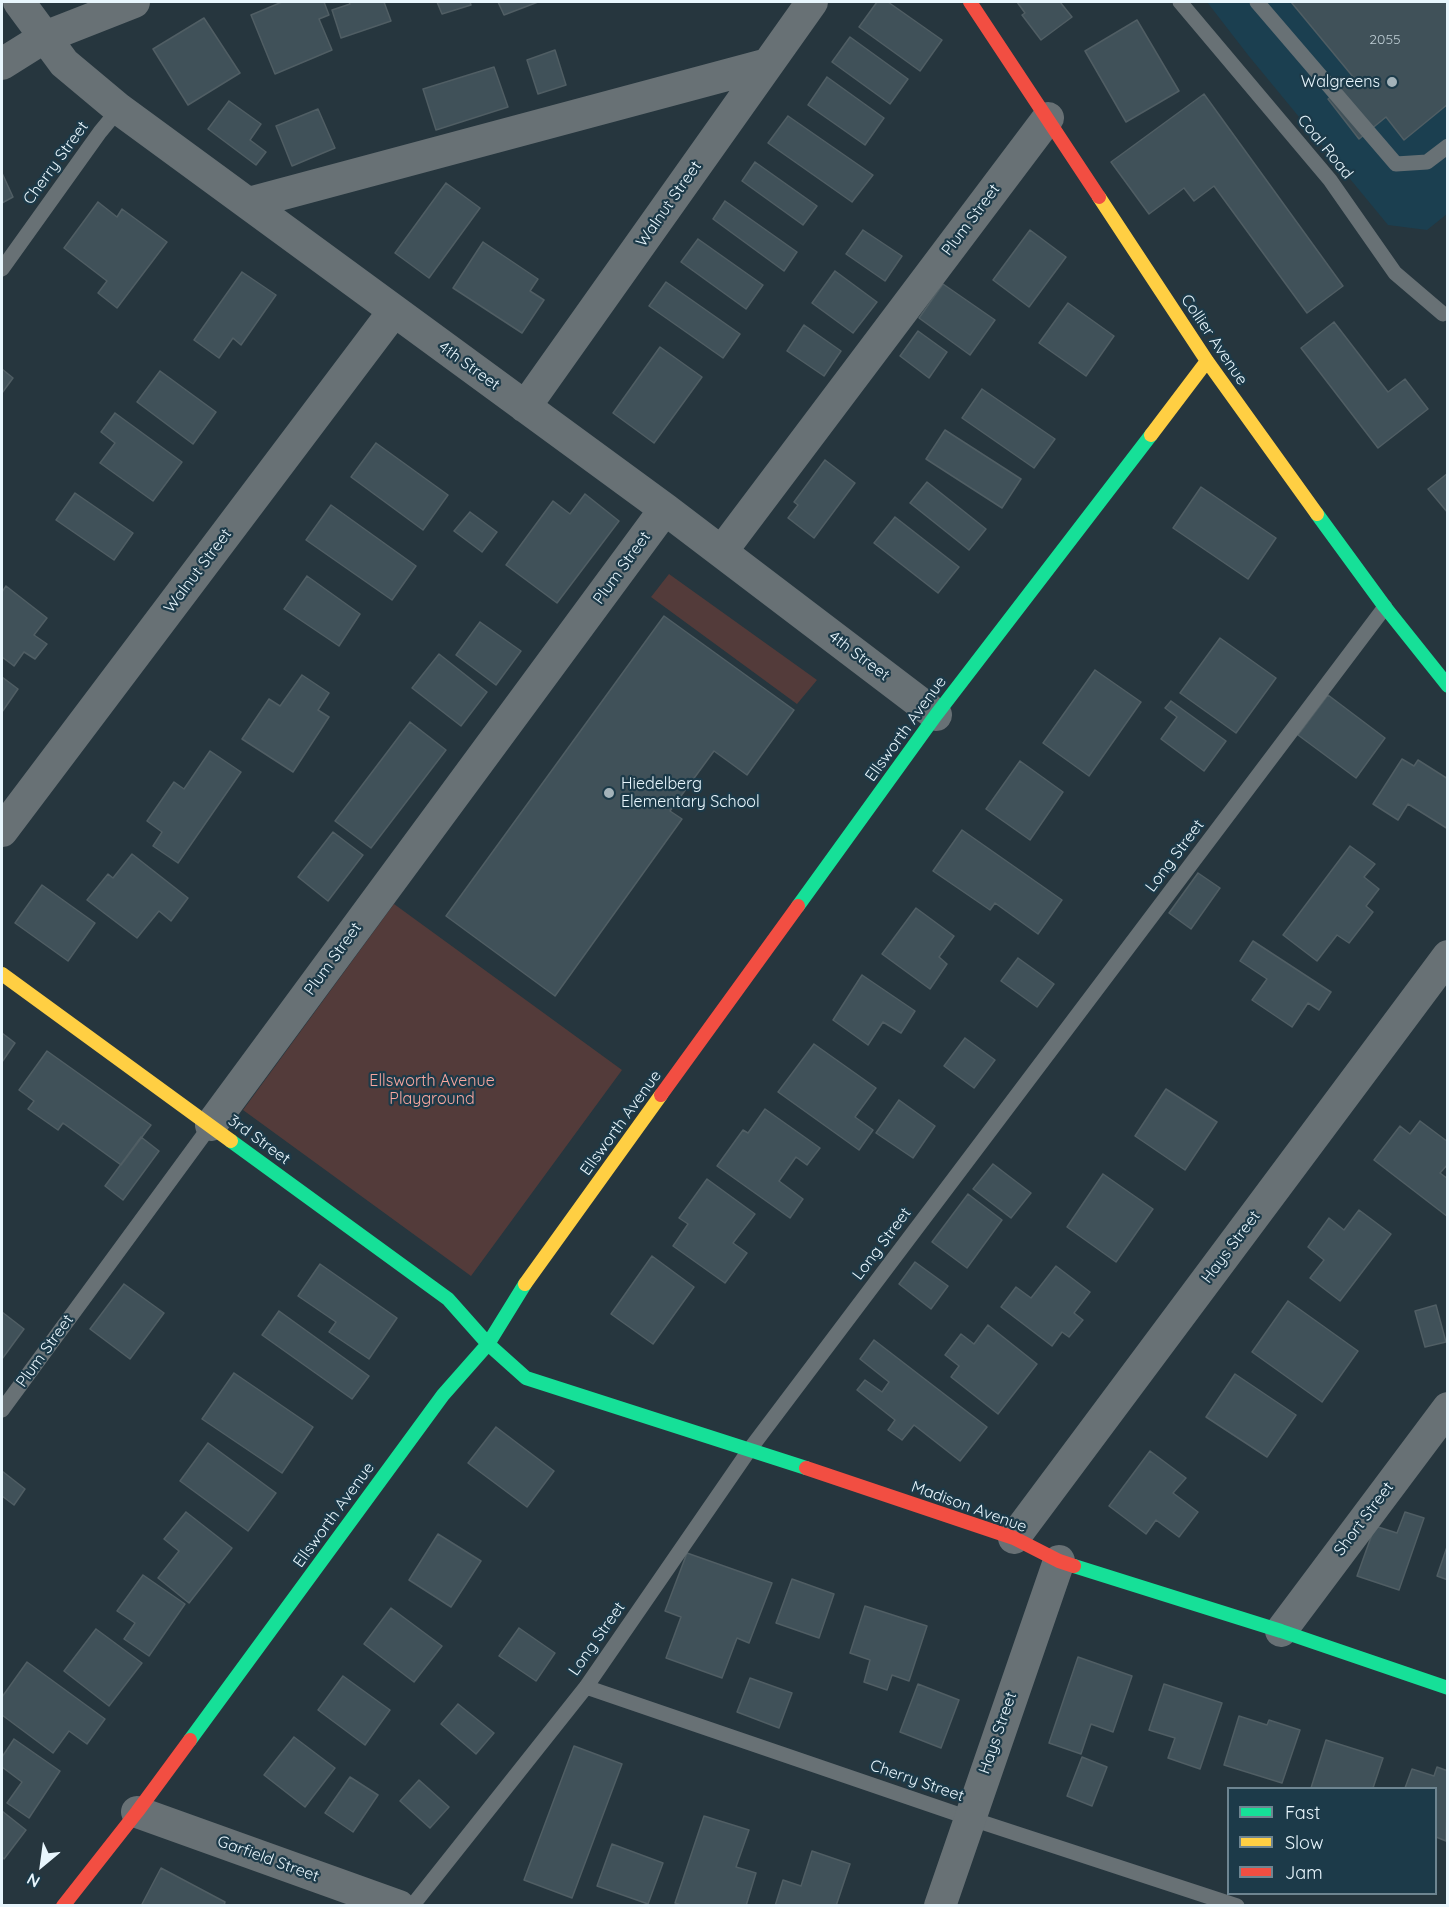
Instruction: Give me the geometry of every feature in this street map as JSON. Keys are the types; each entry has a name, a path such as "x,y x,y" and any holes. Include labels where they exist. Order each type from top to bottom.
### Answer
{"street":[{"name":"4th Street","path":"19,2 64,63 119,109 722,551 936,715"},
{"path":"2,64 45,37 134,2"},
{"name":"Walnut Street","path":"525,407 812,2"},
{"name":"Collier Avenue","path":"970,2 1207,361 1385,607 1448,686"},
{"path":"249,203 768,64"},
{"name":"Plum Street","path":"722,551 1048,118"},
{"name":"Walnut Street","path":"2,831 394,311"},
{"name":"Ellsworth Avenue","path":"63,1905 137,1812 442,1395 488,1344 530,1276 936,715 1207,361"},
{"name":"Plum Street","path":"211,1125 665,509"},
{"name":"Hays Street","path":"1014,1538 1448,956"},
{"name":"3rd Street","path":"2,974 448,1299 488,1344"},
{"name":"Madison Avenue","path":"488,1344 526,1378 750,1449 1014,1538 1059,1561 1281,1631 1448,1688"},
{"name":"Short Street","path":"1281,1631 1448,1408"},
{"name":"Hays Street","path":"940,1905 1059,1561"},
{"name":"Garfield Street","path":"137,1812 399,1905"}],"lane":[{"name":"Coal Road","path":"1180,2 1330,180 1395,273 1443,314"},
{"path":"1257,2 1396,164 1427,162 1448,146"},
{"name":"Cherry Street","path":"2,269 119,109"},
{"name":"Long Street","path":"412,1905 586,1687 750,1449 1385,607"},
{"name":"Plum Street","path":"2,1410 211,1125"},
{"name":"Cherry Street","path":"586,1687 969,1818 1237,1905"}],"shaded area":[{"path":"1207,2 1447,2 1447,214 1427,230 1388,225"}],"green space":[{"path":"669,574 817,680 797,704 651,597"},
{"name":"Ellsworth Avenue Playground","path":"394,904 622,1070 471,1276 243,1110"}],"building":[{"path":"282,2 324,2 329,15 319,19 332,50 275,74 251,15"},
{"path":"349,2 384,2 391,21 341,38 332,10 350,4"},
{"path":"437,2 470,2 471,5 442,14"},
{"path":"498,2 538,2 504,15"},
{"path":"877,2 888,2 942,40 920,71 859,27"},
{"path":"1017,2 1060,2 1072,17 1041,40 1022,15 1025,13"},
{"name":"Walgreens","path":"1291,2 1448,2 1448,104 1404,140 1386,117 1359,139 1328,99 1354,78"},
{"path":"204,18 240,73 188,105 153,49"},
{"path":"1137,20 1179,91 1126,122 1085,51"},
{"path":"850,37 908,79 890,104 832,62"},
{"path":"555,50 566,85 538,94 527,60"},
{"path":"494,67 508,107 436,130 423,89"},
{"path":"827,77 884,118 865,145 808,105"},
{"path":"1204,94 1343,286 1307,313 1214,186 1194,201 1184,188 1149,214 1111,162"},
{"path":"229,101 261,124 250,140 266,152 256,165 208,129"},
{"path":"318,109 335,148 292,166 276,126"},
{"path":"788,116 873,175 852,202 768,143"},
{"path":"755,162 817,206 803,225 742,181"},
{"path":"2,173 13,197 2,203"},
{"path":"446,183 480,208 429,278 395,253"},
{"path":"725,201 797,252 784,271 713,219"},
{"path":"98,202 117,217 122,209 167,242 117,308 98,293 107,281 64,248"},
{"path":"863,230 902,256 885,281 846,254"},
{"path":"1030,230 1066,257 1029,307 993,280"},
{"path":"698,239 763,285 746,309 681,262"},
{"path":"483,242 538,279 530,291 544,300 522,333 453,288"},
{"path":"835,271 877,302 853,333 812,303"},
{"path":"242,272 276,295 241,345 233,338 219,358 194,340"},
{"path":"666,282 740,334 723,358 649,306"},
{"path":"943,284 995,320 970,355 919,318"},
{"path":"1068,303 1114,336 1086,376 1039,343"},
{"path":"1334,322 1388,392 1405,379 1428,409 1378,448 1301,348"},
{"path":"804,325 841,351 824,376 787,351"},
{"path":"918,331 947,352 929,378 900,356"},
{"path":"660,347 702,377 654,443 613,413"},
{"path":"2,369 13,378 2,393"},
{"path":"160,371 216,412 193,444 137,402"},
{"path":"982,389 1055,439 1034,468 962,418"},
{"path":"115,413 182,462 153,501 100,463 115,443 101,432"},
{"path":"945,430 1021,479 1002,508 926,459"},
{"path":"376,443 448,495 423,530 351,477"},
{"path":"825,460 855,483 814,538 788,518 798,505 794,502"},
{"path":"1448,473 1448,513 1428,489"},
{"path":"927,482 986,529 969,550 910,503"},
{"path":"1201,487 1276,538 1248,579 1173,528"},
{"path":"75,493 133,533 114,560 56,520"},
{"path":"585,494 619,521 557,603 506,565 553,501 570,514"},
{"path":"331,505 416,566 392,600 306,540"},
{"path":"470,512 497,532 482,552 454,531"},
{"path":"895,517 959,567 938,593 874,543"},
{"path":"307,576 360,614 339,646 284,609"},
{"path":"6,586 47,618 34,635 47,644 35,659 24,652 14,666 2,657 2,592"},
{"name":"Hiedelberg Elementary School","path":"664,616 794,710 747,775 714,751 670,811 682,819 555,996 446,916"},
{"path":"480,622 521,651 496,685 456,655"},
{"path":"1220,638 1276,678 1236,733 1180,693"},
{"path":"439,654 487,692 461,726 412,688"},
{"path":"1095,670 1141,702 1089,776 1043,743"},
{"path":"302,675 329,693 318,710 329,717 293,772 242,739 269,699 280,706"},
{"path":"2,677 18,689 2,712"},
{"path":"1328,695 1385,738 1356,778 1298,735"},
{"path":"1171,701 1226,741 1204,771 1161,739 1177,717 1165,708"},
{"path":"410,722 446,750 371,848 335,821"},
{"path":"210,751 241,772 178,863 153,846 162,832 147,821 174,782 184,789"},
{"path":"1402,759 1414,766 1418,760 1448,779 1448,829 1408,804 1398,820 1373,804"},
{"path":"1020,761 1063,792 1030,840 986,809"},
{"path":"962,830 1062,900 1038,934 995,903 990,910 933,871"},
{"path":"333,832 363,855 328,901 298,877"},
{"path":"1350,846 1375,864 1364,877 1379,889 1366,906 1373,912 1349,943 1337,935 1317,961 1283,935"},
{"path":"132,854 188,898 171,921 159,911 137,938 87,900 108,874 113,878"},
{"path":"1198,873 1220,888 1191,929 1169,913"},
{"path":"42,885 95,923 68,961 15,923"},
{"path":"916,908 954,936 939,957 947,964 930,989 882,954"},
{"path":"1253,941 1331,992 1319,1010 1308,1003 1292,1027 1252,1000 1267,979 1240,961"},
{"path":"1018,958 1054,984 1037,1007 1001,981"},
{"path":"862,975 915,1011 901,1033 883,1022 868,1045 833,1020"},
{"path":"2,1033 15,1043 2,1062"},
{"path":"965,1038 995,1060 974,1088 944,1066"},
{"path":"814,1044 876,1088 855,1117 873,1130 859,1150 778,1092"},
{"path":"47,1051 151,1125 121,1165 63,1123 58,1130 28,1109 34,1101 19,1090"},
{"path":"1166,1089 1217,1122 1185,1170 1135,1136"},
{"path":"899,1100 935,1126 913,1158 876,1133"},
{"path":"765,1109 820,1148 807,1165 796,1157 779,1181 803,1199 790,1218 717,1166 743,1130 748,1133"},
{"path":"1420,1121 1448,1142 1448,1164 1440,1173 1448,1179 1448,1217 1374,1160 1400,1126 1410,1134"},
{"path":"141,1137 159,1151 123,1200 105,1186"},
{"path":"993,1164 1031,1193 1011,1218 973,1189"},
{"path":"1103,1174 1153,1209 1116,1262 1067,1227"},
{"path":"707,1179 755,1214 733,1243 747,1253 725,1283 673,1246 688,1224 679,1218"},
{"path":"968,1194 1002,1220 967,1268 932,1242"},
{"path":"1359,1210 1391,1234 1340,1301 1310,1278 1324,1260 1308,1247 1329,1218 1344,1230"},
{"path":"652,1256 694,1287 653,1344 611,1314"},
{"path":"915,1262 948,1286 931,1309 899,1284"},
{"path":"320,1264 397,1318 369,1359 329,1332 336,1322 298,1296"},
{"path":"1056,1266 1090,1292 1074,1313 1083,1320 1069,1337 1062,1332 1052,1346 1001,1307 1016,1287 1031,1298"},
{"path":"124,1284 164,1313 130,1359 90,1329"},
{"path":"1288,1301 1358,1351 1322,1402 1252,1352"},
{"path":"1436,1305 1446,1342 1425,1347 1415,1311"},
{"path":"279,1311 369,1376 352,1399 262,1335"},
{"path":"2,1312 24,1329 2,1359"},
{"path":"988,1325 1037,1364 998,1414 951,1377 959,1366 945,1355 961,1334 974,1344"},
{"path":"874,1340 987,1427 960,1461 914,1425 902,1440 888,1430 895,1420 857,1390 865,1380 882,1392 889,1382 860,1359"},
{"path":"234,1373 313,1427 282,1473 202,1419"},
{"path":"1235,1374 1296,1415 1267,1457 1206,1417"},
{"path":"496,1427 554,1471 527,1507 468,1463"},
{"path":"208,1443 276,1493 248,1531 180,1481"},
{"path":"1150,1451 1186,1478 1173,1493 1198,1512 1179,1537 1156,1520 1146,1534 1109,1506"},
{"path":"2,1471 25,1489 14,1505 2,1496"},
{"path":"186,1512 232,1548 189,1603 158,1578 179,1551 164,1539"},
{"path":"1405,1512 1424,1518 1399,1590 1357,1576 1375,1526 1397,1533"},
{"path":"438,1534 481,1561 451,1607 409,1580"},
{"path":"1448,1544 1448,1580 1437,1576"},
{"path":"687,1553 772,1583 749,1643 737,1638 722,1678 666,1658 681,1617 665,1611"},
{"path":"143,1575 185,1604 149,1656 124,1639 135,1623 117,1611"},
{"path":"792,1579 834,1594 819,1638 776,1623"},
{"path":"865,1606 927,1626 909,1681 892,1675 887,1690 864,1682 870,1660 850,1653"},
{"path":"391,1608 442,1646 414,1682 364,1644"},
{"path":"519,1628 555,1653 536,1681 499,1656"},
{"path":"96,1629 142,1663 109,1706 64,1671"},
{"path":"1078,1657 1132,1676 1113,1732 1091,1724 1081,1754 1049,1743"},
{"path":"27,1662 105,1719 87,1744 69,1731 53,1753 2,1715 2,1697"},
{"path":"343,1676 390,1710 365,1745 318,1710"},
{"path":"750,1678 792,1693 779,1728 737,1712"},
{"path":"918,1684 959,1700 941,1748 900,1732"},
{"path":"1164,1684 1222,1703 1200,1769 1168,1758 1175,1738 1149,1730"},
{"path":"458,1704 494,1733 476,1754 441,1724"},
{"path":"1239,1716 1267,1725 1269,1720 1300,1730 1282,1783 1224,1765"},
{"path":"294,1737 335,1768 305,1807 264,1775"},
{"path":"14,1739 60,1771 29,1818 7,1803 22,1782 2,1767 2,1757"},
{"path":"1326,1740 1383,1758 1373,1787 1311,1787"},
{"path":"574,1746 622,1764 572,1898 524,1880"},
{"path":"1082,1757 1107,1767 1092,1806 1067,1796"},
{"path":"1437,1767 1448,1771 1446,1841 1437,1837 1437,1787 1405,1787 1412,1769 1434,1776"},
{"path":"350,1777 378,1795 353,1832 325,1813"},
{"path":"419,1780 449,1807 430,1828 400,1801"},
{"path":"2,1811 26,1830 4,1859 2,1857"},
{"path":"704,1816 749,1830 736,1867 756,1873 746,1906 684,1906 675,1903"},
{"path":"612,1844 663,1863 648,1904 597,1886"},
{"path":"812,1851 850,1864 836,1906 775,1906 783,1880 801,1886"},
{"path":"161,1868 225,1902 224,1906 141,1906"}],"traffic: fast":[{"path":"798,906 936,715 1151,435"},
{"path":"1317,514 1385,607 1448,686"},
{"path":"231,1141 448,1299 488,1344 526,1378 806,1468"},
{"path":"190,1740 443,1395 488,1344 525,1284"},
{"path":"1074,1566 1281,1631 1448,1688"}],"traffic: slow":[{"path":"1099,197 1207,361 1317,514"},
{"path":"1151,435 1207,361"},
{"path":"2,974 231,1141"},
{"path":"525,1284 661,1095"}],"traffic: jam":[{"path":"970,2 1099,197"},
{"path":"661,1095 798,906"},
{"path":"806,1468 1014,1538 1059,1561 1074,1566"},
{"path":"63,1906 190,1740"}],"place":[{"name":"Walgreens","path":"1392,82"},
{"name":"Hiedelberg Elementary School","path":"609,793"}]}
